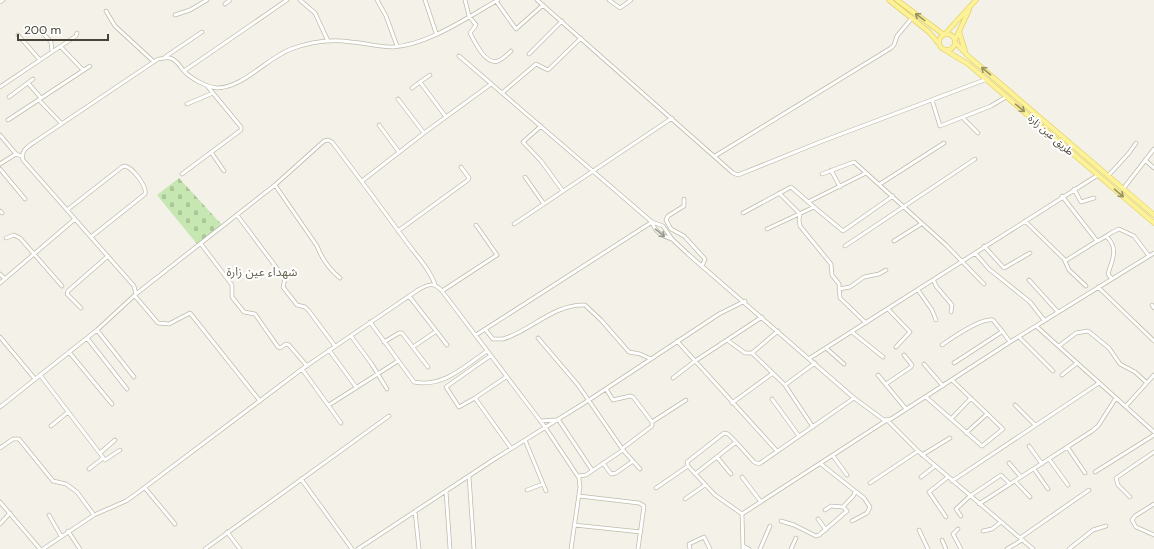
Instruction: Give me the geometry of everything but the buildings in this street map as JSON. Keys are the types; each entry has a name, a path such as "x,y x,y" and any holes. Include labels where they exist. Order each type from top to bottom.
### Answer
{"main road":[{"path":"888,0 932,35 945,50 952,48 970,8"},
{"path":"897,0 936,30 944,34 951,35 955,41"},
{"path":"939,44 939,38 970,8 976,0"},
{"path":"932,35 935,34 936,30"},
{"path":"959,30 966,54"},
{"name":"طريق عين زارة","path":"955,41 966,54 1154,215"},
{"path":"957,56 957,52 961,49"},
{"name":"طريق عين زارة","path":"945,50 957,56 987,79 1006,97 1154,223"}],"street":[{"path":"175,15 190,10 207,0"},
{"path":"225,4 230,0"},
{"path":"184,71 287,0"},
{"path":"300,0 315,13 328,41"},
{"path":"377,0 386,16 397,46"},
{"path":"425,0 436,33"},
{"path":"464,0 469,16 476,25 470,33 480,51 491,60 499,61 511,51"},
{"path":"537,0 733,173 740,175 820,142 987,79"},
{"path":"608,0 620,8 631,0"},
{"path":"208,87 227,87 235,84 286,50 298,46 328,41 397,46 414,42 436,33 497,1 516,29 543,5"},
{"path":"106,11 115,26 153,61"},
{"path":"715,156 891,48 894,45 897,36 912,18"},
{"path":"529,54 562,21"},
{"path":"40,30 50,42 52,52"},
{"path":"162,59 202,32"},
{"path":"0,87 61,47 76,36 77,33"},
{"path":"18,35 40,60"},
{"path":"502,93 536,64 548,70 581,38"},
{"path":"61,47 83,70"},
{"path":"459,56 652,222 663,226 672,239 702,266 745,301 854,398 887,420 922,455 1033,549"},
{"path":"21,156 24,150 153,61 166,58 176,61 184,71 208,87 241,128 182,174"},
{"path":"8,120 90,66"},
{"path":"412,88 430,75"},
{"path":"8,97 34,79"},
{"path":"420,82 446,117"},
{"path":"28,83 40,99 62,123"},
{"path":"362,181 491,84"},
{"path":"187,104 213,93"},
{"path":"932,100 940,126 991,106 1006,97"},
{"path":"398,99 424,133"},
{"path":"514,224 672,118"},
{"path":"963,118 978,133"},
{"path":"379,125 400,152"},
{"path":"541,126 524,142 564,191"},
{"path":"0,135 16,154 21,156 26,164 134,286 135,295 158,324 169,324 190,313 260,401"},
{"path":"0,407 97,330 135,295 275,185 324,141 328,140 362,181 434,280 435,285 442,291 476,335 490,356 540,421 578,476 580,482 579,496 571,549"},
{"path":"880,184 944,143"},
{"path":"1108,176 1136,143"},
{"path":"1122,189 1154,149"},
{"path":"211,152 224,171"},
{"path":"0,164 16,154"},
{"path":"845,246 975,159"},
{"path":"1144,160 1154,168"},
{"path":"822,174 853,162 880,184 921,224 946,245 984,284"},
{"path":"66,210 122,167 129,167 144,186 145,194 91,238"},
{"path":"398,231 468,180 469,178 461,167"},
{"path":"0,170 25,199"},
{"path":"831,170 840,187"},
{"path":"808,202 866,173"},
{"path":"810,358 934,280 1062,196 1098,175"},
{"path":"525,178 544,204"},
{"path":"275,185 318,246 321,255 333,272 340,278"},
{"path":"743,213 791,186 843,231 893,196"},
{"path":"1074,189 1081,202 1094,198"},
{"path":"779,193 800,214"},
{"path":"1062,196 1097,241"},
{"path":"684,199 684,206 668,216 667,223 674,232 684,236 704,259 702,266"},
{"path":"767,228 814,207"},
{"path":"800,214 799,224 831,264 832,274 839,284 840,298 866,323"},
{"path":"237,215 285,279 283,287 297,305 305,307 335,346"},
{"path":"0,283 75,219"},
{"path":"1024,221 1065,260 1069,270 1086,286"},
{"path":"652,222 653,227 661,235 672,239"},
{"path":"476,335 652,222"},
{"path":"894,241 921,224"},
{"path":"442,291 497,255 476,225"},
{"path":"1065,260 1119,229 1134,236 1149,256"},
{"path":"6,238 11,235 17,236 62,286"},
{"path":"1107,237 1111,241 1115,251 1108,274 1112,279"},
{"path":"200,244 232,285 232,297 244,312 255,314 278,347 282,348 286,344 289,345 306,366"},
{"path":"984,246 1004,268 1030,253"},
{"path":"975,253 989,269 1030,302 1044,320"},
{"path":"742,514 887,420 944,386 1044,320 1154,253"},
{"path":"81,308 67,294 68,291 108,256"},
{"path":"839,289 850,287 864,277 879,274 886,270"},
{"path":"0,274 5,279"},
{"path":"934,280 936,286 952,305 951,312"},
{"path":"1030,280 1058,312"},
{"path":"46,548 68,531 94,515 126,501 306,366 409,296 427,285 435,285"},
{"path":"1098,287 1154,341"},
{"path":"918,290 932,310 936,320"},
{"path":"409,296 447,345"},
{"path":"358,549 512,448 606,389 677,341 731,307 745,301"},
{"path":"485,329 493,339 503,339 558,311 585,305 601,320 629,352 640,354 651,359"},
{"path":"888,309 910,332 896,347"},
{"path":"673,378 694,360 762,317"},
{"path":"942,345 958,333 988,319 993,320 1010,342"},
{"path":"370,322 414,382 441,381 487,351"},
{"path":"1036,326 1154,432"},
{"path":"97,330 134,377"},
{"path":"727,340 741,351 745,353 752,353 778,331"},
{"path":"954,363 1002,331"},
{"path":"1059,346 1076,332 1088,331 1109,348 1120,364 1135,372 1146,382"},
{"path":"384,342 400,332 428,367"},
{"path":"413,347 436,332"},
{"path":"852,332 883,357"},
{"path":"351,336 387,389"},
{"path":"0,337 35,379"},
{"path":"1018,337 1052,371"},
{"path":"87,338 127,389"},
{"path":"538,338 589,400 623,449 640,469"},
{"path":"677,341 777,451"},
{"path":"826,348 844,364"},
{"path":"329,350 356,387"},
{"path":"69,352 112,404"},
{"path":"752,353 785,385 813,427"},
{"path":"886,384 911,367 912,365 904,355"},
{"path":"490,356 446,387 459,407 506,377"},
{"path":"329,405 398,361"},
{"path":"785,385 815,363"},
{"path":"1062,376 1077,363"},
{"path":"924,364 944,386"},
{"path":"302,369 341,423"},
{"path":"732,403 773,373"},
{"path":"40,375 103,458"},
{"path":"878,375 906,409"},
{"path":"1126,406 1146,382 1154,375"},
{"path":"926,397 982,446 1003,429 952,380"},
{"path":"952,481 1099,383"},
{"path":"606,389 614,400 630,396 633,397 652,422"},
{"path":"475,398 512,448"},
{"path":"742,514 714,496 688,466 687,462 724,433 728,434 758,464 854,398"},
{"path":"951,419 971,398"},
{"path":"979,504 1068,448 1098,426 1116,398"},
{"path":"772,399 799,436"},
{"path":"578,476 586,474 623,449 652,426 652,422 686,400"},
{"path":"1015,405 1035,425"},
{"path":"51,426 68,412"},
{"path":"966,433 987,414"},
{"path":"205,549 210,548 227,532 389,416"},
{"path":"540,421 556,420"},
{"path":"556,420 592,470"},
{"path":"1095,472 1154,435"},
{"path":"922,455 950,438"},
{"path":"0,448 13,439 19,439 53,481 66,484 77,492 94,515"},
{"path":"100,453 115,440"},
{"path":"525,440 546,491"},
{"path":"695,474 736,442"},
{"path":"1029,446 1042,464"},
{"path":"1068,448 1085,473"},
{"path":"89,469 103,458 106,460 120,450"},
{"path":"870,483 918,451"},
{"path":"1130,497 1116,482 1116,478 1154,452"},
{"path":"833,456 847,475"},
{"path":"717,457 731,474"},
{"path":"1049,459 1068,485"},
{"path":"603,463 611,474 616,473 633,461"},
{"path":"1010,463 1021,477"},
{"path":"821,464 855,490 864,498 870,507 867,513 852,521"},
{"path":"656,488 688,466"},
{"path":"920,477 935,466"},
{"path":"1034,469 1048,489"},
{"path":"961,516 956,509 970,496 1001,475 1010,484"},
{"path":"469,476 474,549"},
{"path":"742,477 761,502"},
{"path":"946,517 929,492 948,477"},
{"path":"301,479 352,549"},
{"path":"1015,481 1030,497"},
{"path":"527,490 543,484"},
{"path":"686,499 705,485"},
{"path":"145,488 175,524"},
{"path":"843,507 854,495 855,490"},
{"path":"1007,549 1089,490"},
{"path":"446,491 450,549"},
{"path":"579,496 639,503 644,506 638,549"},
{"path":"0,502 40,549"},
{"path":"1154,504 1135,516 1132,520 1136,527 1154,536"},
{"path":"825,510 831,506 843,507"},
{"path":"780,521 794,525 816,536 826,530 846,512 843,507"},
{"path":"415,511 419,549"},
{"path":"0,524 10,513"},
{"path":"742,514 743,548 749,549"},
{"path":"49,515 61,536"},
{"path":"818,519 826,530"},
{"path":"982,531 990,530 1001,522"},
{"path":"574,525 641,532"},
{"path":"760,549 770,526"},
{"path":"1069,549 1093,530 1106,526"},
{"path":"958,528 953,534 960,549"},
{"path":"918,530 928,549"},
{"path":"68,531 80,549"},
{"path":"227,532 240,549"},
{"path":"690,549 690,544 704,537 710,549"},
{"path":"791,549 796,538"},
{"path":"942,540 946,549"}],"green space":[{"path":"179,178 222,225 197,244 157,195"}],"district":[{"name":"شهداء عين زارة","path":"262,272"}]}
